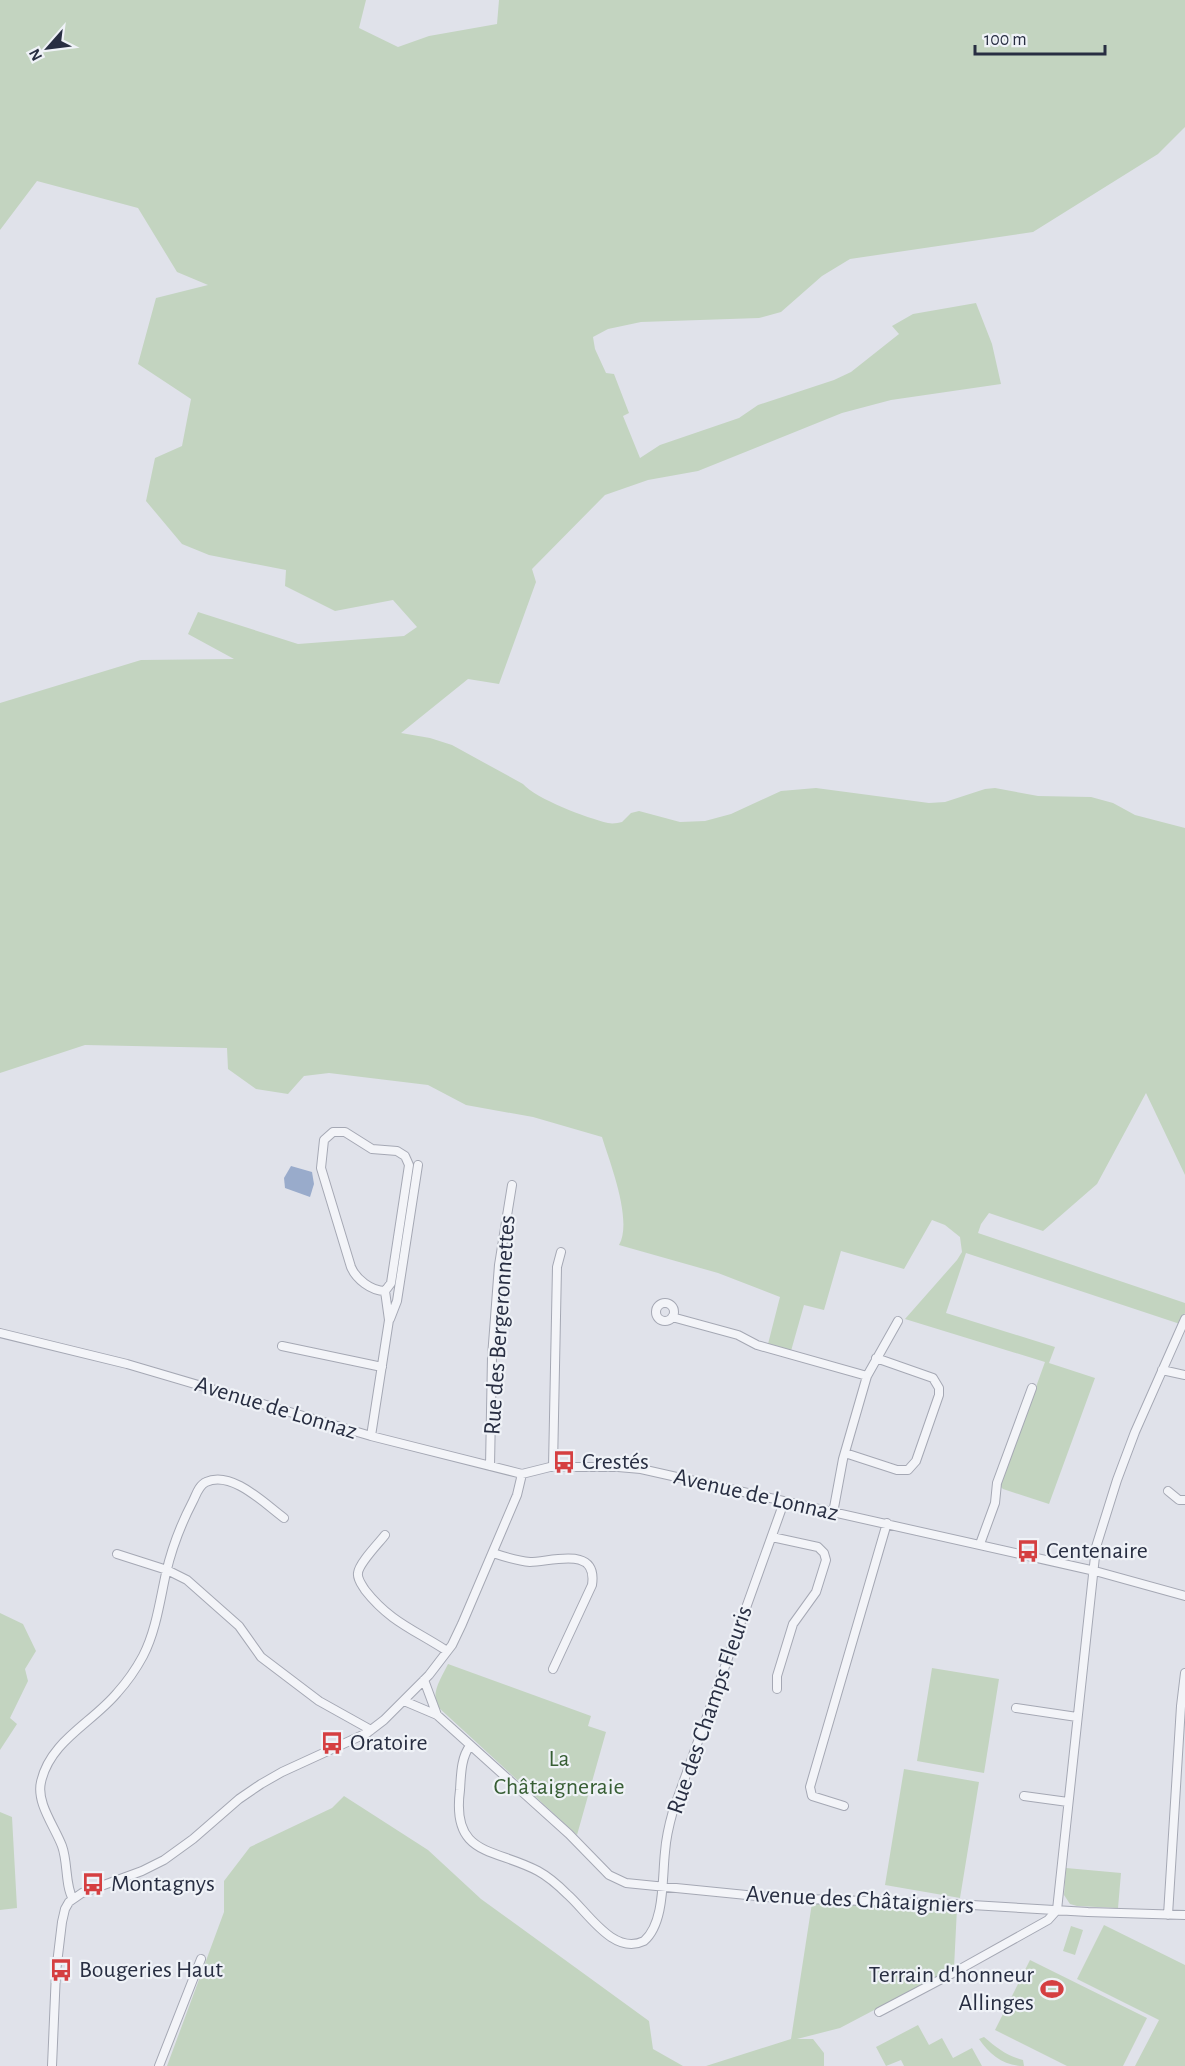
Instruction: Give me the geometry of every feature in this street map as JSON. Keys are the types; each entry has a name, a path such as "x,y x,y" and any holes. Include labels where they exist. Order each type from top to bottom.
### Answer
{"street":[{"path":"385,1291 377,1290 359,1279 351,1267 321,1168 324,1140 333,1132 345,1132 372,1149 397,1150 408,1160 409,1170 391,1283 385,1291 390,1320"},
{"path":"371,1436 390,1320 397,1301 418,1165"},
{"name":"Rue des Bergeronnettes","path":"490,1466 492,1357 500,1264 512,1185"},
{"path":"553,1467 557,1267 561,1252"},
{"path":"672,1317 738,1335 757,1345 867,1376"},
{"path":"879,2012 1048,1920 1057,1910 1092,1570 1098,1537 1119,1472 1185,1319"},
{"path":"833,1513 845,1453 867,1376 898,1322"},
{"name":"Avenue de Lonnaz","path":"0,1333 127,1364 371,1436 522,1474 553,1467 635,1468 1092,1570 1185,1596"},
{"path":"282,1346 382,1367"},
{"path":"845,1453 897,1470 909,1470 916,1461 939,1395 939,1388 933,1378 876,1358"},
{"path":"1162,1370 1185,1375"},
{"path":"980,1544 994,1503 997,1483 1032,1388"},
{"path":"52,2066 58,1952 63,1913 73,1899 91,1889 142,1871 164,1860 261,1784 371,1730 384,1720 424,1680 447,1651 459,1631 518,1492 522,1474"},
{"path":"73,1899 70,1894 62,1846 40,1795 42,1778 54,1755 70,1735 116,1694 143,1656 155,1624 167,1570 181,1525 200,1488 205,1482 224,1479 238,1484 284,1518"},
{"path":"1168,1491 1179,1500 1185,1500"},
{"name":"Rue des Champs Fleuris","path":"663,1887 666,1842 673,1811 784,1502"},
{"path":"844,1806 812,1796 810,1787 887,1523"},
{"path":"385,1535 361,1566 357,1574 360,1583 375,1603 398,1622 447,1651"},
{"name":"Rue des Champs Fleuris","path":"772,1537 818,1547 824,1552 826,1560 816,1592 793,1624 777,1676 777,1689"},
{"path":"493,1553 527,1562 572,1558 582,1560 591,1571 592,1585 554,1669"},
{"path":"117,1554 167,1570 187,1580 239,1626 261,1657 289,1680 319,1701 371,1730"},
{"path":"1167,1915 1185,1672"},
{"name":"Avenue des Châtaigniers","path":"424,1680 436,1715"},
{"name":"Avenue des Châtaigniers","path":"404,1701 436,1715 573,1839 612,1878 626,1883 786,1899 955,1904 1185,1916"},
{"path":"1016,1708 1077,1717"},
{"path":"470,1746 464,1759 459,1813 466,1835 477,1846 544,1874 580,1906 603,1931 625,1943 639,1943 650,1934 660,1906 663,1887"},
{"path":"1024,1796 1068,1802"},
{"path":"159,2066 201,1959"}],"green space":[{"path":"0,0 366,0 359,28 398,47 429,36 497,24 499,0 1185,0 1185,127 1158,154 1033,232 850,259 822,276 781,312 759,318 641,322 608,329 593,337 595,349 606,373 614,374 629,413 623,416 640,458 660,445 739,418 758,405 834,380 851,372 899,334 892,326 913,314 976,303 992,344 1001,384 891,400 842,413 698,471 648,480 605,495 532,569 536,582 499,684 468,679 401,733 452,745 523,784 550,802 610,823 622,822 631,813 639,811 680,822 705,821 731,814 781,791 816,788 929,803 945,802 995,788 1038,796 1091,797 1113,803 1135,815 1185,828 1185,1175 1146,1093 1097,1184 1043,1231 989,1213 978,1233 1185,1303 1185,1313 1180,1324 966,1253 946,1313 1055,1347 1049,1363 1095,1378 1049,1504 1000,1486 1045,1362 905,1319 962,1252 960,1237 945,1225 932,1220 904,1269 841,1251 824,1310 804,1305 791,1351 768,1344 780,1297 718,1273 619,1245 623,1235 622,1207 602,1137 533,1117 466,1105 428,1085 329,1073 304,1076 288,1094 256,1089 228,1069 227,1048 85,1045 0,1073 0,703 141,660 234,659 188,634 198,612 298,644 404,636 417,627 393,600 335,611 285,586 286,570 209,555 182,544 146,501 155,458 182,446 191,399 138,364 156,298 208,285 177,272 138,208 37,181 0,230"},
{"path":"0,1613 23,1624 36,1651 25,1669 28,1681 10,1718 17,1724 0,1750"},
{"name":"La Châtaigneraie","path":"448,1664 591,1716 588,1726 606,1732 577,1835 438,1707 436,1691"},
{"path":"932,1668 999,1679 984,1773 917,1761"},
{"path":"904,1769 979,1782 960,1898 885,1885"},
{"path":"344,1796 428,1850 481,1899 649,2021 653,2049 683,2066 167,2066 224,1912 224,1881 250,1847 332,1808"},
{"path":"0,1812 12,1817 17,1908 0,1910"},
{"path":"1066,1868 1121,1873 1118,1908 1070,1904 1064,1895"},
{"path":"812,1903 957,1908 954,1968 840,2028 797,2039 813,2039 824,2053 824,2066 706,2066 791,2039"},
{"path":"1104,1925 1185,1965 1185,2066 1135,2066 1159,2020 1077,1979"},
{"path":"1071,1926 1083,1930 1075,1955 1063,1951"},
{"name":"Terrain d'honneur Allinges","path":"1030,1960 1147,2018 1123,2066 1067,2066 995,2030"},
{"path":"918,2025 929,2045 942,2038 953,2058 972,2048 982,2066 904,2066 901,2060 886,2066 876,2047"},
{"path":"984,2037 1002,2051 1023,2060 1024,2066 1010,2064 998,2058 979,2039"}],"water":[{"path":"291,1166 312,1172 314,1184 310,1197 285,1188 284,1178"}],"place":[{"name":"Crestés","path":"564,1462"},
{"name":"Centenaire","path":"1028,1551"},
{"name":"Oratoire","path":"332,1743"},
{"name":"Montagnys","path":"93,1884"},
{"name":"Bougeries Haut","path":"61,1970"},
{"name":"Terrain d'honneur Allinges","path":"1052,1989"}]}
